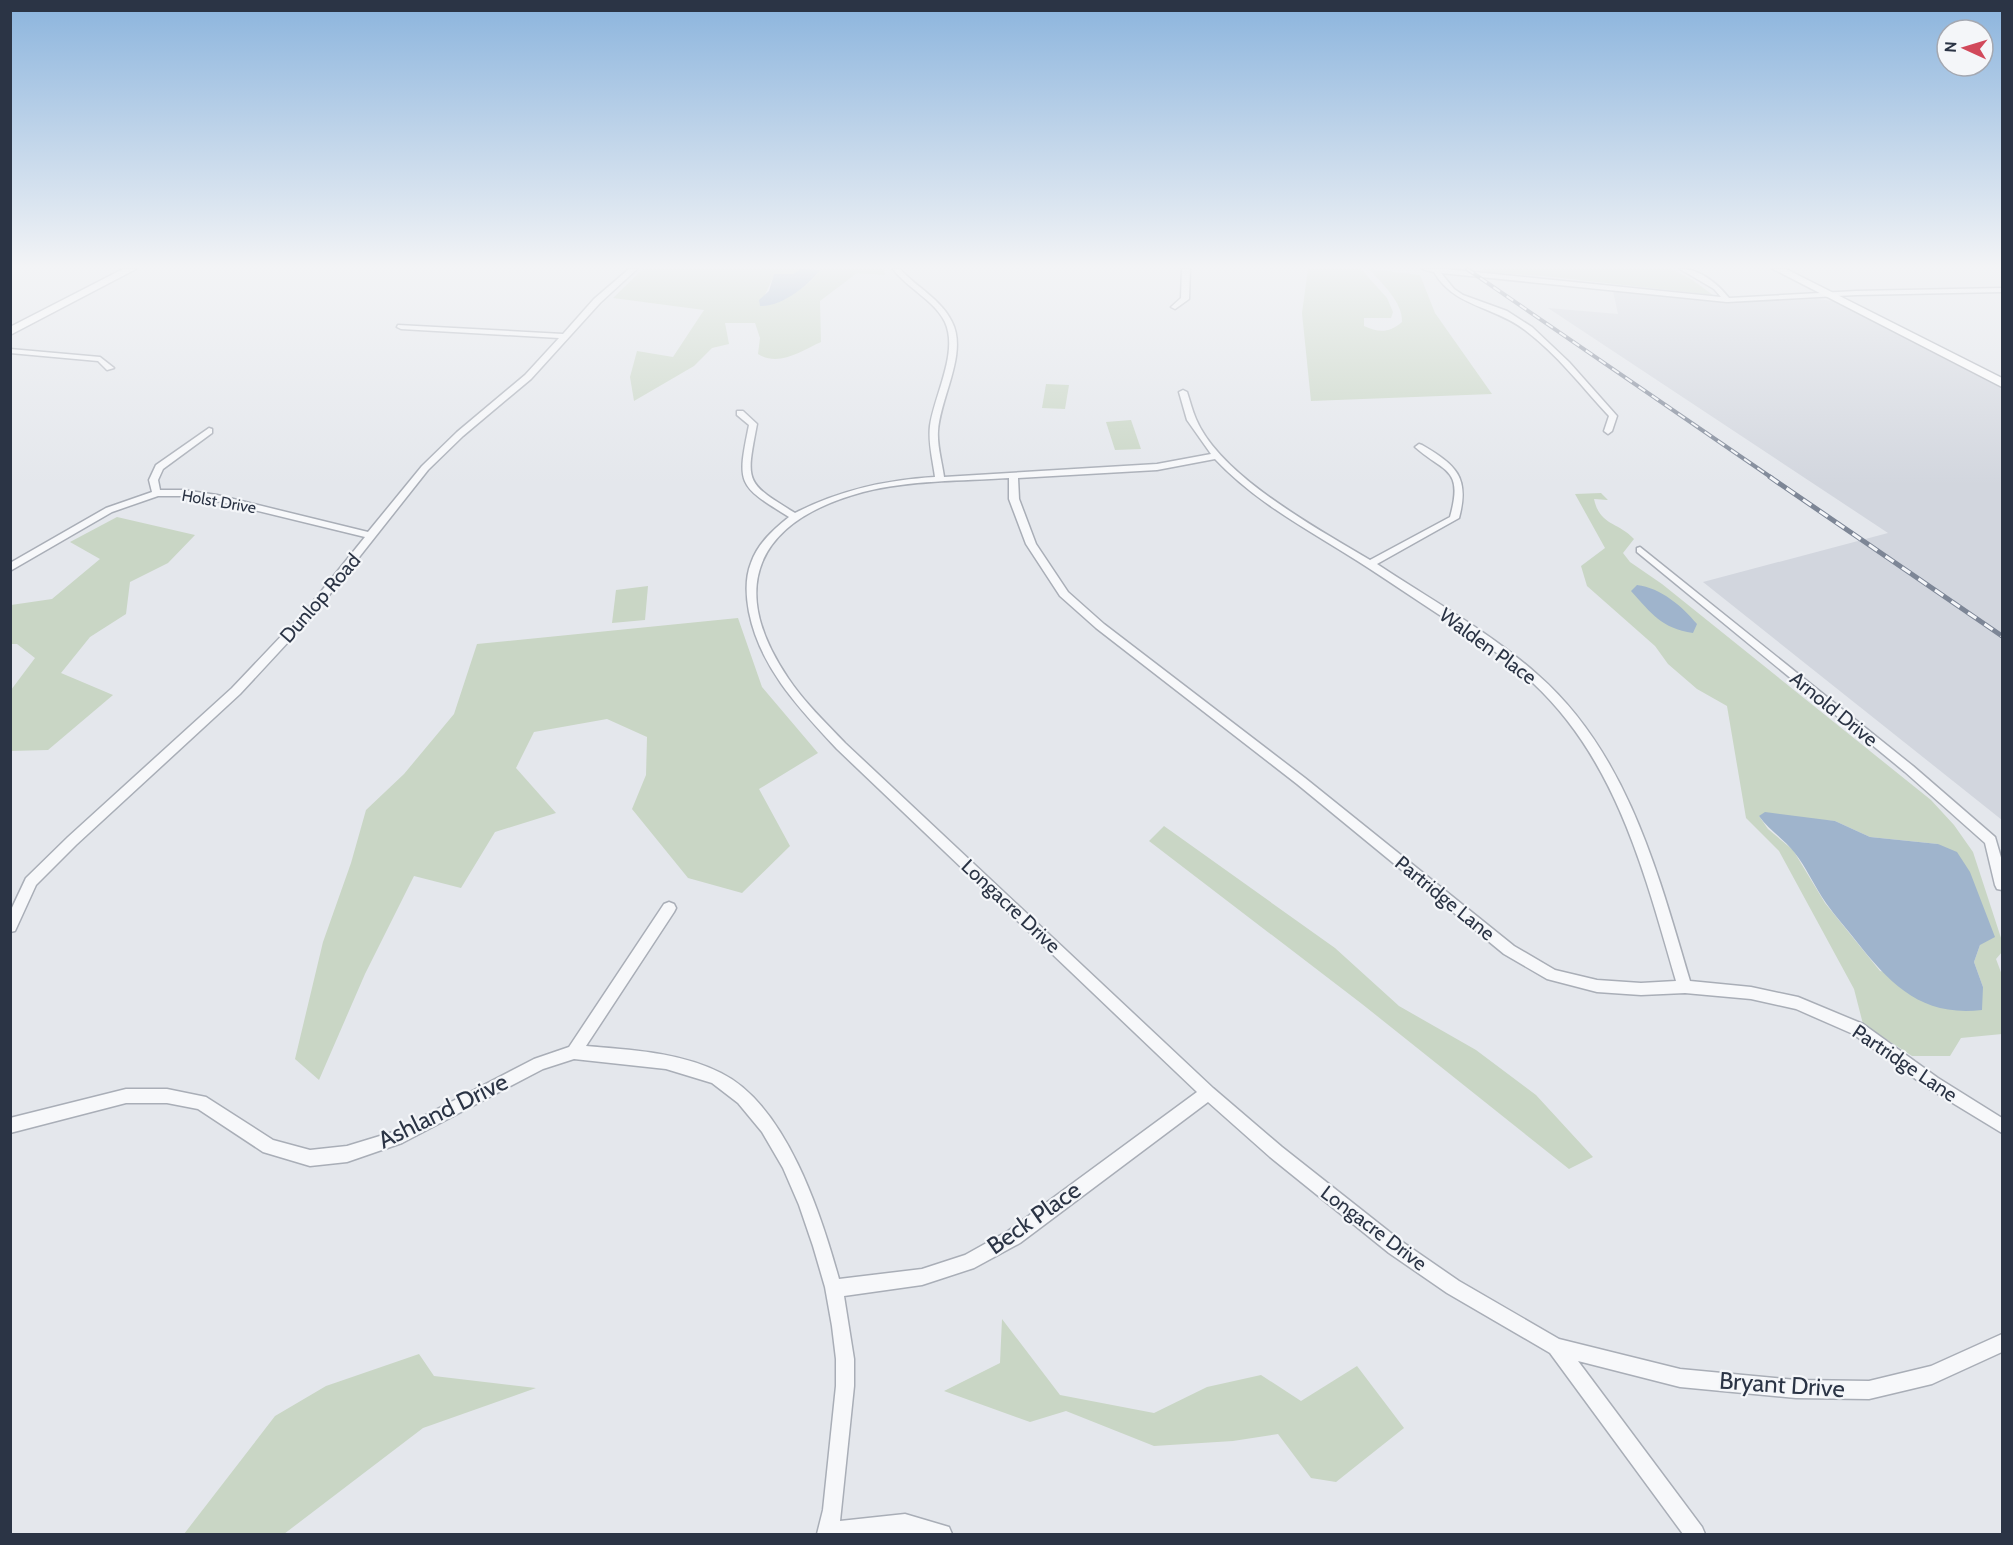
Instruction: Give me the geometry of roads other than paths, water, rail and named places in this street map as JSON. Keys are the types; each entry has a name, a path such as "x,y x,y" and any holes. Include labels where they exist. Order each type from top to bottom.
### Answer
{"main road":[{"path":"1919,341 2002,383"}],"street":[{"name":"Dunlop Road","path":"10,927 31,882 72,841 236,691 311,611 425,468 460,434 528,377 561,341"},
{"path":"940,479 934,431 953,351 953,341"},
{"path":"1542,341 1612,416 1608,431"},
{"path":"10,351 100,359 110,368"},
{"name":"Walden Place","path":"1183,392 1193,425 1216,456 1232,472 1281,508 1470,628 1514,660 1563,707 1598,754 1630,814 1651,871 1685,987"},
{"path":"740,413 753,424 744,471 746,481 753,490 793,516"},
{"path":"157,493 153,485 154,475 159,467 209,431"},
{"path":"1370,564 1454,518 1460,501 1460,484 1442,459 1419,447"},
{"name":"Longacre Drive","path":"1216,456 1157,467 940,479 903,482 846,492 793,516 762,548 756,561 750,594 752,611 779,674 841,746 1208,1093 1276,1152 1395,1247 1453,1287 1556,1347 1695,1534"},
{"name":"Partridge Lane","path":"1013,475 1014,499 1030,544 1064,594 1100,626 1301,781 1509,950 1552,975 1597,986 1641,989 1685,987 1751,993 1798,1003 1857,1029 1934,1083 2002,1126"},
{"name":"Holst Drive","path":"10,568 109,510 157,493 208,496 371,536"},
{"name":"Arnold Drive","path":"1640,550 1908,769 1990,841 2002,885"},
{"path":"669,908 574,1052 652,1061 689,1069 717,1079 748,1101 778,1142 811,1215 836,1288 845,1359 844,1407 828,1533 905,1524 942,1534"},
{"name":"Ashland Drive","path":"10,1126 126,1096 167,1096 201,1102 269,1147 310,1158 348,1154 396,1138 539,1064 574,1052"},
{"name":"Beck Place","path":"836,1288 922,1277 968,1262 1014,1237 1208,1093"},
{"name":"Bryant Drive","path":"1556,1347 1680,1378 1796,1389 1869,1390 1932,1375 2002,1343"}],"water":[{"path":"1637,585 1663,594 1685,611 1697,624 1693,633 1673,628 1658,619 1631,591"},
{"path":"1765,812 1835,821 1870,837 1938,844 1957,852 1970,872 1995,937 1980,945 1974,962 1983,987 1982,1010 1961,1011 1925,1003 1910,995 1882,972 1833,913 1794,852 1759,816"}],"railway":[{"path":"1572,341 1772,478"},
{"path":"1770,477 2002,636"}]}
